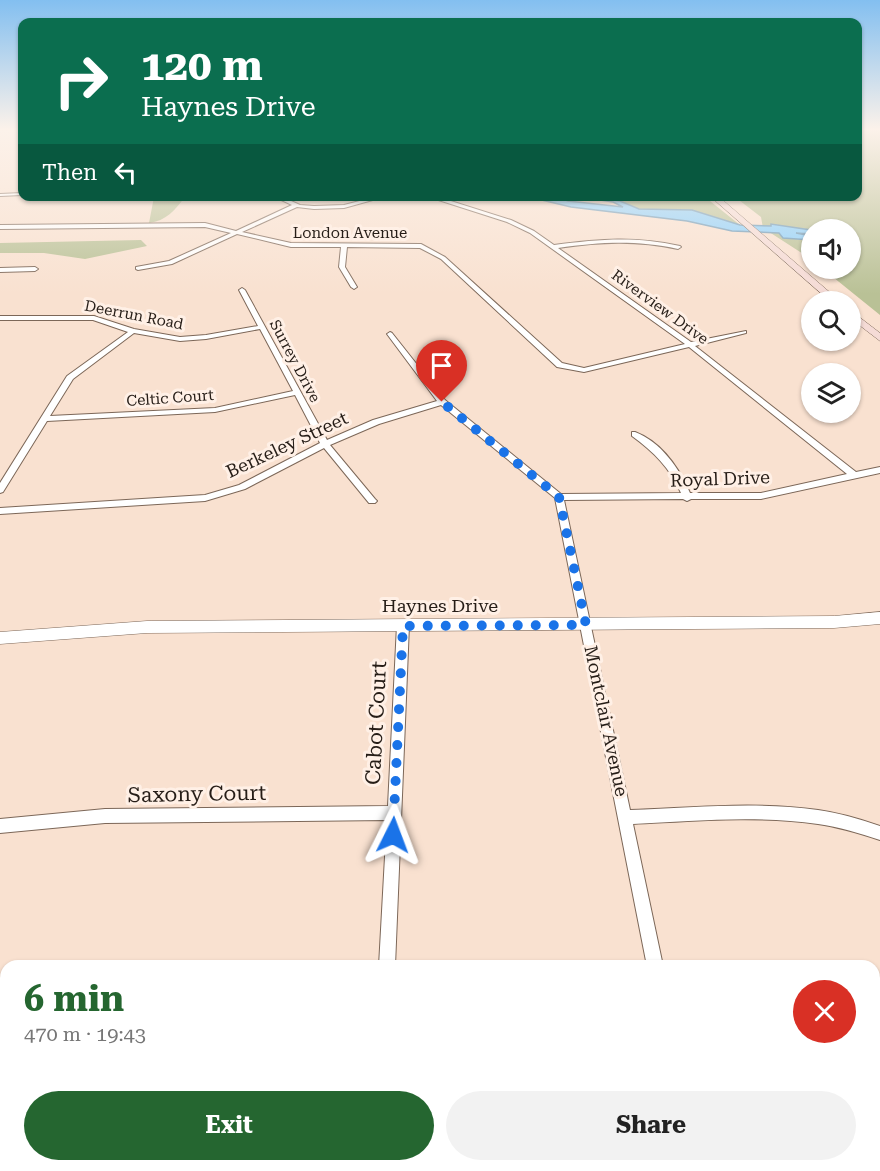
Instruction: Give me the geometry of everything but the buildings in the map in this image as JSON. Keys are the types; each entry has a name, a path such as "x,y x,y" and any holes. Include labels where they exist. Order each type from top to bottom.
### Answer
{"main road":[{"path":"719,201 824,291"},
{"path":"861,322 880,338"}],"street":[{"path":"0,195 18,194"},
{"path":"287,201 296,205 347,206 366,201"},
{"name":"Riverview Drive","path":"444,201 509,221 554,247 689,344 855,476"},
{"path":"138,268 170,263 296,205"},
{"name":"London Avenue","path":"0,227 205,225 278,243 344,246 410,245 431,250 443,258 560,365 571,369 584,370 689,344"},
{"path":"554,247 611,238 629,238 678,248"},
{"path":"344,246 342,267 354,287"},
{"path":"0,270 35,269"},
{"name":"Surrey Drive","path":"242,290 295,393 325,444 372,501"},
{"name":"Deerrun Road","path":"0,318 94,318 133,331 193,339 262,327"},
{"path":"0,490 70,378 133,331"},
{"path":"689,344 744,332"},
{"path":"390,334 442,402 559,497"},
{"name":"Celtic Court","path":"46,419 215,410 295,393"},
{"name":"Berkeley Street","path":"0,511 205,498 242,488 325,444 386,418 442,402"},
{"path":"635,434 662,453 678,476 687,498"},
{"name":"Royal Drive","path":"559,497 761,496 880,470"},
{"name":"Montclair Avenue","path":"559,497 654,960"},
{"name":"Haynes Drive","path":"0,638 147,627 834,622 880,618"},
{"name":"Cabot Court","path":"387,960 403,626"},
{"name":"Saxony Court","path":"0,826 105,816 394,813"},
{"path":"626,817 803,813 880,832"}],"green space":[{"path":"862,185 880,185 880,315 861,300 861,291 850,291 835,279 861,279 861,219 801,219 801,253 763,228 761,217 740,201 862,201"},
{"path":"153,201 182,201 165,217 149,223"},
{"path":"620,201 710,201 740,225 692,210 639,209"},
{"path":"141,240 147,246 85,259 44,253 0,253 0,243"}],"water":[{"path":"546,201 623,207 607,201 620,201 639,209 692,210 740,225 771,226 771,224 801,228 801,233 796,233 801,234 801,239 783,238 779,233 732,231 687,221 571,207"}],"route":[{"path":"393,835 403,626 586,625 559,497 442,402"}]}
